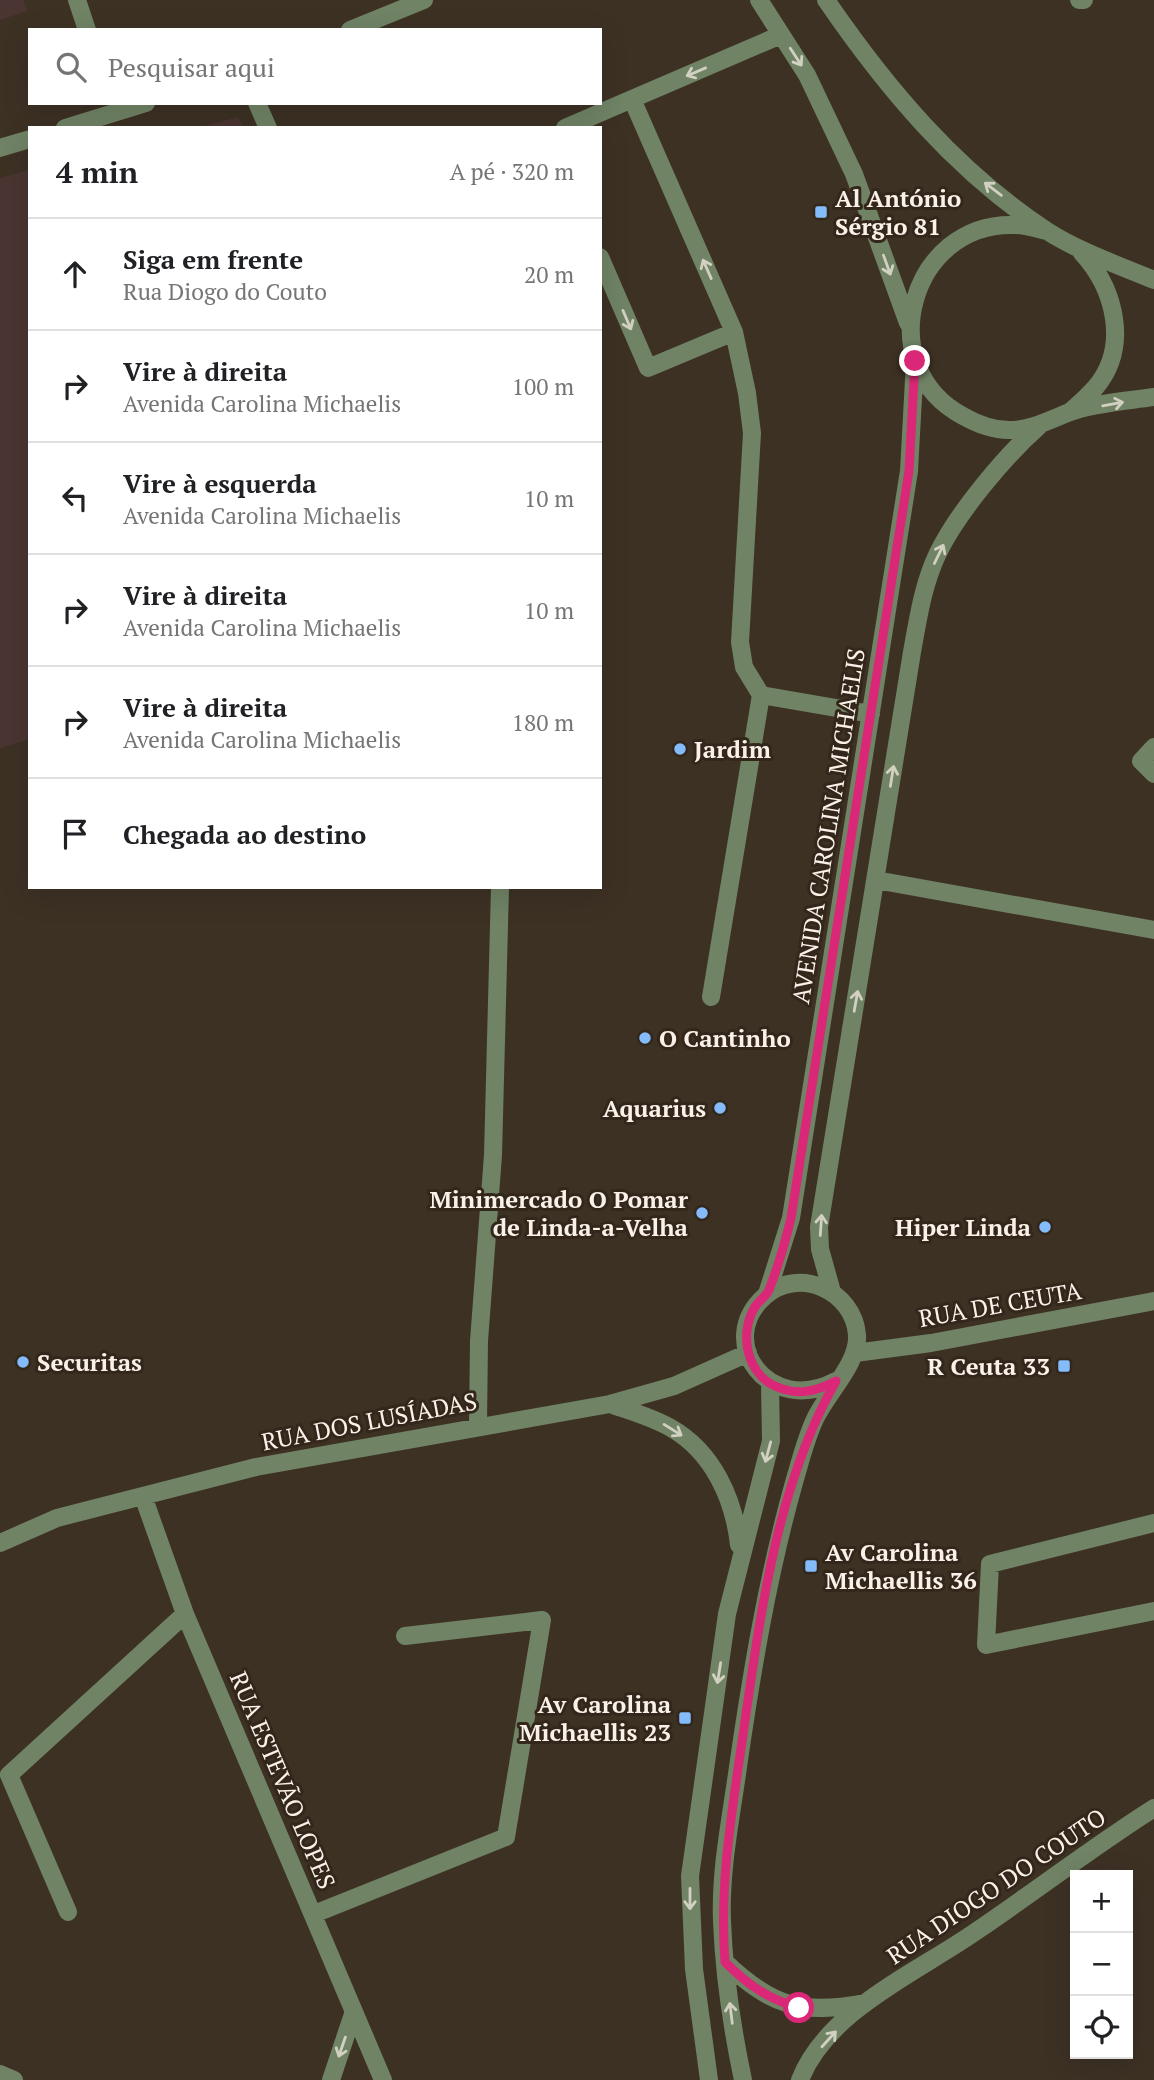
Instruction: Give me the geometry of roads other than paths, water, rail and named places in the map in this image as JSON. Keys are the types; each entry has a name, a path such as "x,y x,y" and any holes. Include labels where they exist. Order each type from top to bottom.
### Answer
{"street":[{"path":"77,0 87,28"},
{"path":"375,19 397,0"},
{"path":"355,28 424,0"},
{"path":"759,0 807,75 854,174 909,326 915,361 930,388 944,403 978,425 1009,430 1039,426"},
{"path":"826,0 862,52 929,133 982,181 1047,231 1078,248 1153,278"},
{"path":"1079,0 1084,0"},
{"path":"570,126 781,35"},
{"path":"632,99 734,332 752,433 740,642 744,667 761,695 711,997"},
{"path":"70,126 113,108 133,105"},
{"path":"258,105 267,126"},
{"path":"0,148 28,140"},
{"path":"909,326 915,294 930,266 954,243 983,229 1004,226 1015,225 1047,231"},
{"path":"1071,411 1097,387 1110,359 1115,329 1111,299 1098,271 1078,248"},
{"path":"602,262 648,368 734,332"},
{"name":"AVENIDA CAROLINA MICHAELIS","path":"748,1353 748,1323 755,1307 767,1294 791,1218 909,471 915,361"},
{"path":"832,1292 820,1249 820,1227 912,652 926,585 938,552 962,516 1014,449 1039,426 1071,411 1154,397"},
{"path":"761,695 871,714"},
{"path":"1154,747 1141,761 1154,774"},
{"path":"876,880 1154,930"},
{"path":"478,1425 479,1341 493,1155 500,889"},
{"path":"748,1353 758,1372 771,1384 786,1391 804,1393 820,1390 836,1381 848,1369 855,1353 857,1335 854,1319 845,1304 832,1292 799,1282 767,1294"},
{"name":"RUA DE CEUTA","path":"855,1353 931,1343 1154,1301"},
{"name":"RUA DOS LUSÍADAS","path":"0,1543 57,1518 256,1466 610,1404 674,1386 748,1353"},
{"path":"743,2080 725,1962 722,1920 726,1853 755,1654 781,1528 807,1436 836,1381"},
{"path":"709,2080 694,1969 690,1877 727,1614 740,1554 771,1441 771,1384"},
{"path":"610,1404 672,1428 695,1446 719,1477 731,1499 740,1554"},
{"name":"RUA ESTEVÃO LOPES","path":"143,1496 185,1614 383,2080"},
{"path":"1154,1523 990,1564 986,1645 1154,1611"},
{"path":"68,1912 9,1775 185,1614"},
{"path":"314,1914 506,1837 542,1620 405,1636"},
{"name":"RUA DIOGO DO COUTO","path":"800,2080 827,2040 864,2003 966,1939 1154,1804"},
{"name":"RUA DIOGO DO COUTO","path":"725,1962 749,1985 774,2001 799,2008 828,2010 864,2003"},
{"path":"331,2080 353,2014"},
{"path":"0,2074 14,2080"}],"place":[{"name":"Al António Sérgio 81","path":"821,212"},
{"name":"Jardim","path":"680,749"},
{"name":"O Cantinho","path":"645,1038"},
{"name":"Aquarius","path":"720,1108"},
{"name":"Minimercado O Pomar de Linda-a-Velha","path":"702,1213"},
{"name":"Hiper Linda","path":"1045,1227"},
{"name":"Securitas","path":"23,1362"},
{"name":"R Ceuta 33","path":"1064,1366"},
{"name":"Av Carolina Michaellis 36","path":"811,1566"},
{"name":"Av Carolina Michaellis 23","path":"685,1718"}]}
